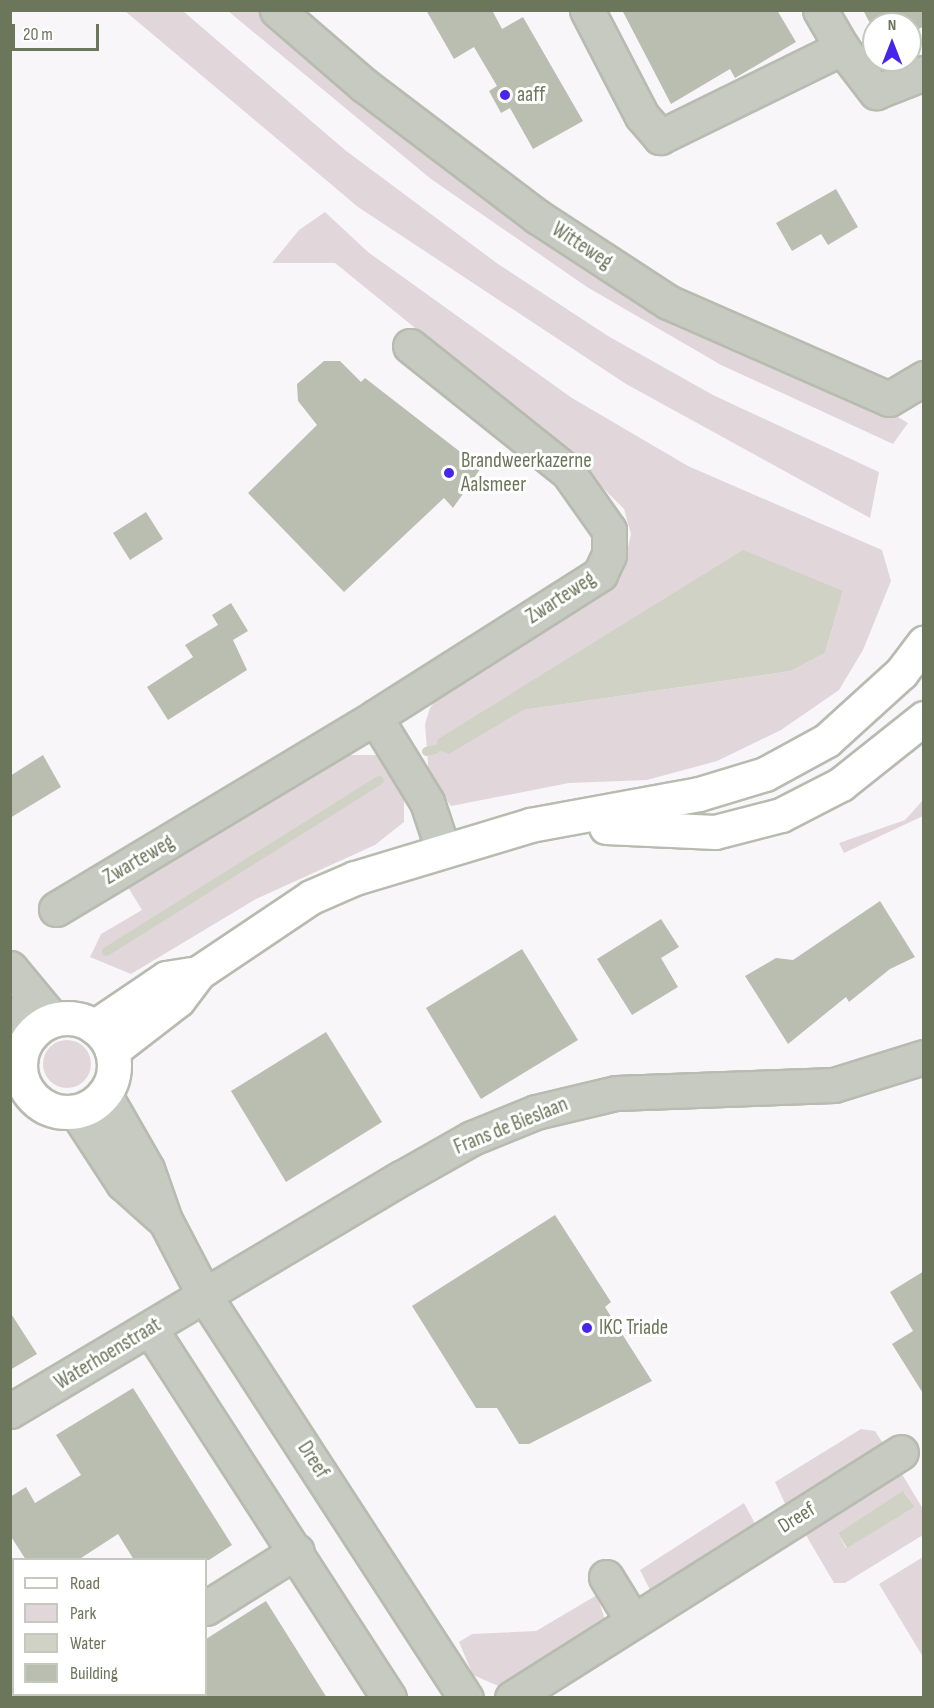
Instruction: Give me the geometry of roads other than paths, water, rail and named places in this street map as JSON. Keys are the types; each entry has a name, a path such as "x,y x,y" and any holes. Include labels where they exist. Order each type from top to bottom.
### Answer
{"main road":[{"path":"103,1039 178,1000 198,973 311,897 443,850 530,825 699,795 765,774 827,740 901,673 924,643"},
{"path":"530,825 715,832 781,815 841,784 924,718"},
{"path":"79,1019 103,1039 112,1078 104,1094 76,1111 59,1111 19,1092 21,1054 31,1024 79,1019"}],"street":[{"name":"Witteweg","path":"277,10 364,85 538,217 668,302 889,399 924,378"},
{"path":"587,10 642,116 660,137 842,48"},
{"path":"820,10 842,48 876,92 924,73"},
{"name":"Zwarteweg","path":"56,909 375,717 600,574 609,555 609,530 567,472 410,346"},
{"path":"375,717 427,802 443,850"},
{"path":"10,968 31,1024"},
{"name":"Frans de Bieslaan","path":"204,1295 463,1144 536,1112 579,1098 616,1093 834,1085 924,1058"},
{"name":"Dreef","path":"104,1094 147,1169 165,1220 204,1295 466,1698"},
{"name":"Dreef","path":"76,1111 123,1182 165,1220"},
{"name":"Waterhoenstraat","path":"10,1411 151,1330 204,1295"},
{"path":"151,1330 297,1551 389,1698"},
{"name":"Dreef","path":"512,1698 901,1452"},
{"path":"207,1607 297,1551"},
{"path":"606,1577 633,1621"}],"water":[{"path":"743,550 843,591 825,653 791,671 523,710 449,754 435,749 438,739"},
{"path":"903,1491 915,1507 847,1548 838,1533"}],"waterway":[{"path":"426,751 435,749"},
{"path":"106,951 379,780"}],"place":[{"name":"aaff","path":"505,95"},
{"name":"Brandweerkazerne Aalsmeer","path":"449,473"},
{"name":"IKC Triade","path":"587,1328"}]}
